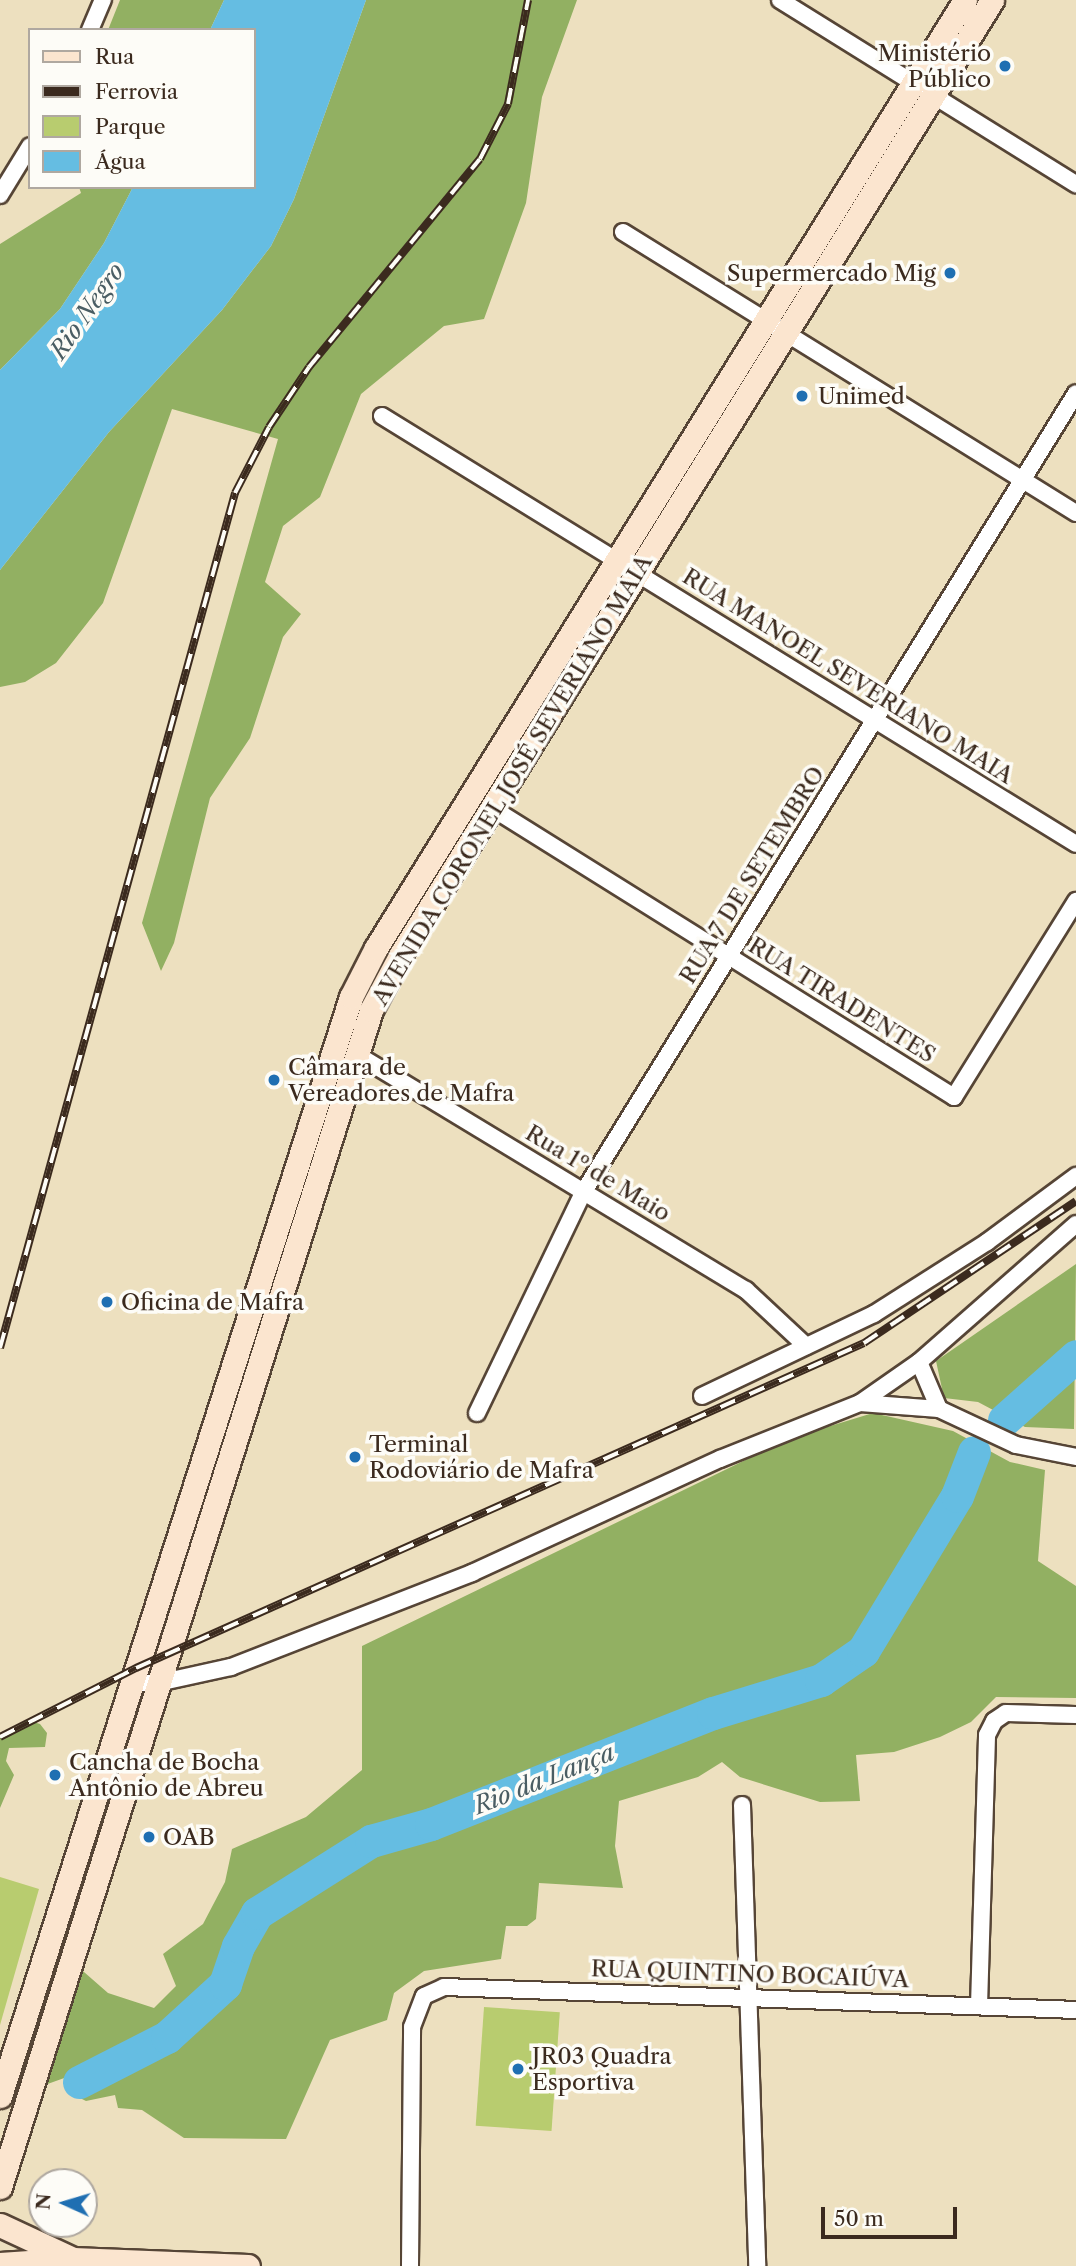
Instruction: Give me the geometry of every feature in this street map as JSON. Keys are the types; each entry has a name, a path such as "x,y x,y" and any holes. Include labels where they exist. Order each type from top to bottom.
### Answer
{"main road":[{"name":"AVENIDA CORONEL JOSÉ SEVERIANO MAIA","path":"0,2096 351,997 376,948 964,0"},
{"name":"AVENIDA CORONEL JOSÉ SEVERIANO MAIA","path":"0,2186 356,1054 386,981 992,0"},
{"path":"8,2229 73,2259"},
{"path":"8,2229 30,2263"},
{"path":"0,2264 73,2259 248,2266"}],"street":[{"path":"91,28 103,0"},
{"path":"780,0 1076,184"},
{"path":"0,195 28,149"},
{"path":"623,232 1076,513"},
{"name":"RUA 7 DE SETEMBRO","path":"477,1412 584,1191 1076,393"},
{"name":"RUA MANOEL SEVERIANO MAIA","path":"382,416 1076,844"},
{"name":"RUA TIRADENTES","path":"492,808 954,1097 1076,901"},
{"name":"Rua 1º de Maio","path":"356,1054 746,1290 806,1346"},
{"path":"702,1396 874,1314 930,1280 1076,1176"},
{"path":"131,1683 158,1683 231,1667 459,1578 709,1463 860,1403 919,1362 1076,1224"},
{"path":"919,1362 939,1409"},
{"path":"860,1403 939,1409 999,1438 1040,1452 1076,1457"},
{"path":"979,2006 985,1755 994,1721 1020,1710 1076,1715"},
{"path":"741,1805 757,2266"},
{"name":"RUA QUINTINO BOCAIÚVA","path":"410,2266 412,2027 424,1996 444,1987 469,1985 1076,2010"}],"green space":[{"path":"120,0 224,0 211,28 109,28"},
{"path":"366,0 577,0 542,97 526,203 484,319 444,326 361,394 320,497 283,526 265,582 301,614 283,637 250,738 210,798 174,943 161,971 142,923 278,439 172,409 103,603 56,663 25,682 0,687 0,570 109,432 222,310 271,246 294,199"},
{"path":"80,189 132,189 104,243 60,309 0,370 0,244 81,193"},
{"path":"1076,1264 1074,1429 1025,1427 978,1402 944,1398 936,1361"},
{"path":"873,1413 953,1431 1010,1462 1045,1470 1038,1561 1076,1586 1076,1698 996,1697 971,1722 940,1737 894,1752 856,1755 860,1801 820,1802 740,1777 722,1762 698,1777 619,1801 615,1846 623,1888 539,1883 536,1919 527,1926 506,1926 501,1959 424,1971 394,1993 387,2020 330,2040 286,2139 184,2138 142,2110 118,2108 115,2095 86,2101 78,2097 79,2082 67,2077 42,2086 76,1965 108,1993 154,2008 176,1986 163,1954 203,1924 225,1882 232,1849 306,1817 362,1770 362,1646 791,1438"},
{"path":"27,1720 40,1724 47,1733 45,1747 9,1748 6,1761 14,1775 0,1808 0,1738"},
{"path":"0,1877 39,1889 0,2025"},
{"name":"JR03 Quadra Esportiva","path":"484,2007 560,2012 552,2131 476,2126"}],"water":[{"name":"Rio Negro","path":"224,0 366,0 294,199 271,246 222,310 109,432 0,570 0,370 60,309 104,243 132,189 256,189 256,28 211,28"}],"waterway":[{"name":"Rio da Lança","path":"1004,1420 1076,1356"},
{"name":"Rio da Lança","path":"79,2082 167,2037 225,1984 238,1946 257,1913 371,1841 431,1824 713,1713 821,1680 863,1651 957,1496 974,1452"}],"railway":[{"path":"0,1348 235,493 269,427 309,367 480,159 508,104 528,0"},
{"path":"0,1737 136,1668 864,1343 1076,1201"}],"place":[{"name":"Ministério Público","path":"1005,66"},
{"name":"Supermercado Mig","path":"950,273"},
{"name":"Unimed","path":"802,396"},
{"name":"Câmara de Vereadores de Mafra","path":"274,1080"},
{"name":"Oficina de Mafra","path":"107,1302"},
{"name":"Terminal Rodoviário de Mafra","path":"355,1457"},
{"name":"Cancha de Bocha Antônio de Abreu","path":"55,1775"},
{"name":"OAB","path":"149,1837"},
{"name":"JR03 Quadra Esportiva","path":"518,2069"}]}
